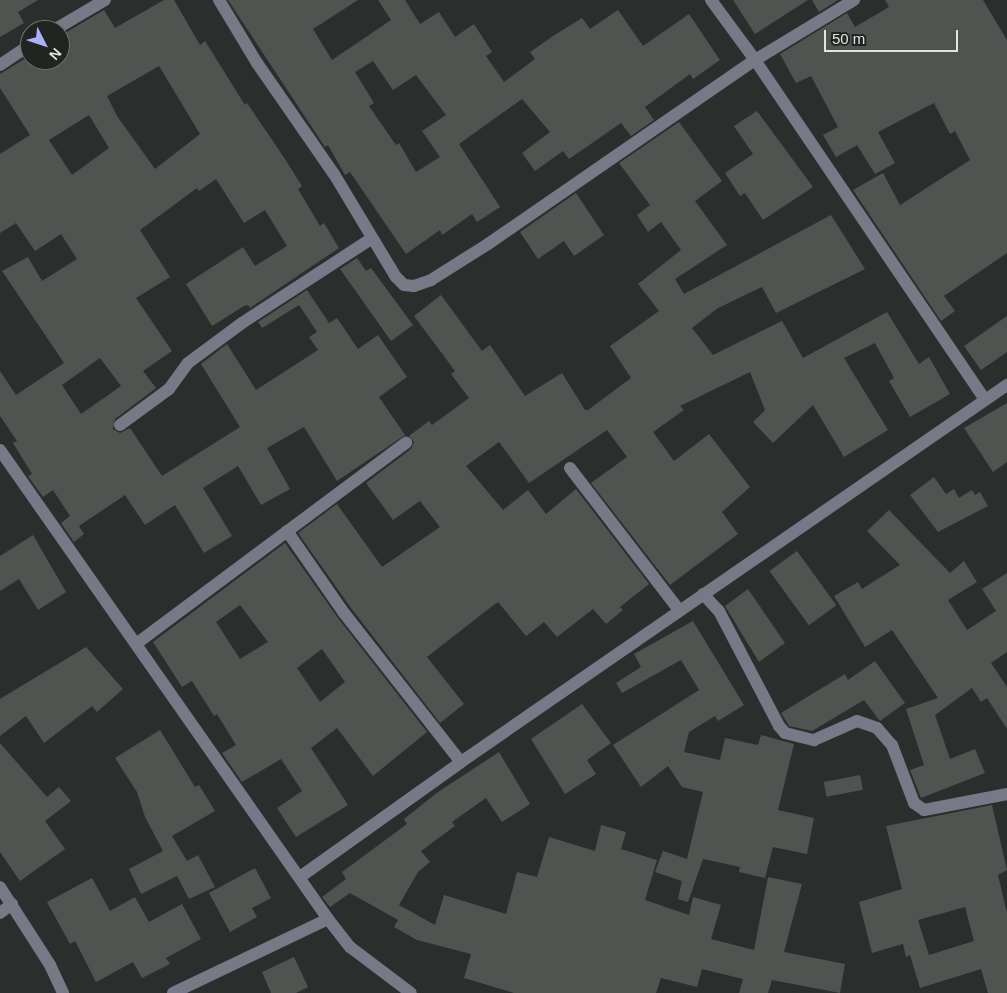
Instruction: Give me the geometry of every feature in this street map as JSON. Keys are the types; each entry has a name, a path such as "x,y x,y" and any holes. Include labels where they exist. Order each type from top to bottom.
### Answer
{"street":[{"path":"70,21 105,0"},
{"path":"219,0 256,63 334,174 371,239 404,286 414,286 431,280 755,60 854,0"},
{"path":"710,0 755,60 985,400"},
{"path":"0,65 20,52"},
{"path":"120,425 169,389 178,374 196,357 242,323 371,239"},
{"path":"300,877 461,762 1007,385"},
{"path":"136,644 406,443"},
{"path":"0,450 328,919 350,948 411,993"},
{"path":"570,468 680,610"},
{"path":"288,530 344,614 461,762"},
{"path":"703,594 726,624 779,726 786,733 814,740 857,721 877,728 892,745 914,803 924,810 1007,794"},
{"path":"0,887 12,904 63,993"},
{"path":"0,913 12,904"},
{"path":"173,993 328,919"}],"building":[{"path":"0,0 38,0 18,12 22,20 20,20 20,25 0,37"},
{"path":"164,0 174,0 200,45 205,41 245,105 247,103 283,156 302,186 298,189 320,226 324,223 339,248 250,308 248,305 244,306 212,326 186,284 243,247 255,266 287,246 265,210 244,223 216,179 199,191 197,188 140,230 170,277 136,298 172,351 143,371 156,388 115,419 113,429 120,433 130,428 162,476 240,427 201,364 227,344 256,390 318,350 309,337 317,332 299,305 262,328 258,322 307,290 329,323 337,318 358,349 378,335 407,377 379,397 405,435 337,481 304,427 267,448 290,489 261,505 238,466 203,488 232,536 204,553 175,505 145,525 125,495 79,526 84,534 74,542 61,523 70,516 53,490 43,497 28,476 32,474 13,443 17,441 0,416 0,371 16,395 64,363 2,271 28,257 42,281 77,259 61,234 35,251 16,223 0,233 0,154 30,135 0,88 0,74 20,62 20,70 70,70 70,30 104,10 115,28","holes":["159,66 200,134 155,169 117,116 107,96","89,115 109,148 72,175 49,140","100,358 121,386 81,414 62,385"]},
{"path":"228,0 358,0 313,29 332,60 391,20 378,0 405,0 420,24 439,12 455,37 474,24 492,52 486,56 504,82 535,59 530,52 553,36 582,18 590,29 618,10 643,46 689,14 720,60 693,79 690,74 645,107 654,120 631,136 621,123 569,159 563,151 535,171 522,153 550,132 522,99 459,144 500,207 477,222 472,214 442,235 440,230 406,254 350,172 345,175 328,145 325,147","holes":["373,61 393,90 416,75 446,115 422,131 440,157 416,172 399,143 396,145 369,106 374,103 355,72"]},
{"path":"733,0 808,0 755,34"},
{"path":"812,0 838,0 819,12"},
{"path":"885,0 983,0 1007,40 1007,253 944,296 955,311 941,321 853,190 883,173 900,205 970,160 955,131 950,134 934,103 878,132 895,163 875,174 857,145 836,157 823,135 838,127 811,76 796,83 780,54 847,13 855,27 889,7"},
{"path":"757,111 813,187 763,220 745,193 740,196 725,173 753,154 734,126"},
{"path":"679,122 722,181 695,201 727,245 675,279 684,294 831,215 865,269 776,313 762,287 718,308 692,328 713,355 782,321 803,358 887,312 919,364 929,357 950,394 910,417 889,381 894,378 875,343 844,358 888,430 844,457 813,405 773,443 753,422 765,410 750,372 680,406 684,410 653,432 674,461 709,434 750,487 722,512 738,534 670,585 591,483 627,457 607,430 529,483 499,442 466,466 503,510 528,490 546,514 576,489 649,584 620,607 623,610 606,624 593,609 557,637 544,622 526,636 498,602 427,657 464,704 440,723 351,608 298,533 337,504 382,567 440,527 420,501 393,520 366,483 411,449 414,442 409,436 429,421 432,425 469,398 451,374 455,371 414,316 441,295 482,351 490,345 525,396 562,373 585,410 588,410 631,378 610,346 659,311 638,284 681,250 661,222 648,232 637,215 650,205 619,163"},
{"path":"576,193 604,235 574,256 564,241 538,259 520,232"},
{"path":"357,258 366,271 371,268 413,325 391,341 340,269"},
{"path":"1007,316 1007,352 981,370 964,346"},
{"path":"1007,403 1007,462 993,472 964,428"},
{"path":"934,477 946,494 954,489 959,498 972,490 975,495 980,492 988,506 938,532 910,495"},
{"path":"889,510 950,573 964,561 977,582 948,600 967,630 996,611 982,589 1007,573 1007,652 991,663 1007,687 1007,729 987,698 981,702 972,688 935,715 950,759 975,749 985,773 921,798 910,770 924,765 906,709 938,698 892,630 865,647 834,596 858,582 862,589 900,565 867,531"},
{"path":"33,535 66,592 38,610 19,579 0,591 0,556"},
{"path":"285,543 338,618 427,732 373,776 337,728 311,748 348,805 296,837 277,808 302,791 281,759 242,782 222,753 236,745 217,714 214,716 192,681 182,687 153,642","holes":["240,605 268,642 240,659 216,622","322,649 345,682 320,702 297,668"]},
{"path":"797,551 836,605 809,625 769,571"},
{"path":"748,589 785,643 759,662 725,606"},
{"path":"693,621 744,705 718,721 715,716 689,732 684,752 720,760 725,738 758,745 761,735 794,744 778,810 814,818 807,854 773,847 765,878 739,872 740,867 703,859 688,902 678,899 682,881 655,872 663,851 687,859 703,792 682,787 668,766 641,787 613,745 699,690 681,660 622,693 616,683 641,667 634,654"},
{"path":"86,647 123,689 97,712 92,706 44,743 26,716 0,736 0,699"},
{"path":"875,661 905,703 880,721 864,700 812,731 789,726 781,713 845,674 848,680"},
{"path":"582,704 611,743 587,760 596,774 565,794 531,739"},
{"path":"160,730 195,787 199,785 215,811 172,836 187,861 198,855 215,887 189,899 177,876 141,894 129,869 163,851 145,817 137,792 115,758"},
{"path":"0,743 47,797 59,787 71,801 45,821 65,849 20,881 0,852"},
{"path":"499,752 530,804 502,822 486,798 452,822 455,826 421,851 430,862 418,872 399,905 435,925 444,895 506,914 517,872 537,877 549,837 595,851 601,825 626,832 621,849 657,860 645,900 689,915 693,897 721,905 711,939 754,950 768,877 802,884 784,952 845,964 840,993 772,980 768,993 739,993 743,979 702,969 697,987 661,978 656,993 514,993 464,978 471,954 417,940 394,927 398,920 350,893 330,907 322,897 346,879 342,872 407,824 404,819 438,792"},
{"path":"860,775 863,790 827,797 824,782"},
{"path":"992,805 1007,870 998,875 1007,913 1007,993 988,993 981,969 920,988 910,955 906,957 903,944 872,953 859,902 902,889 886,826","holes":["965,907 974,941 929,955 918,920"]},
{"path":"255,868 271,898 252,908 257,917 230,932 209,893"},
{"path":"92,878 110,911 135,897 149,922 182,904 201,939 166,958 170,964 142,978 133,962 96,982 75,941 70,944 47,902"},
{"path":"294,957 308,987 296,993 271,993 262,972"}]}
